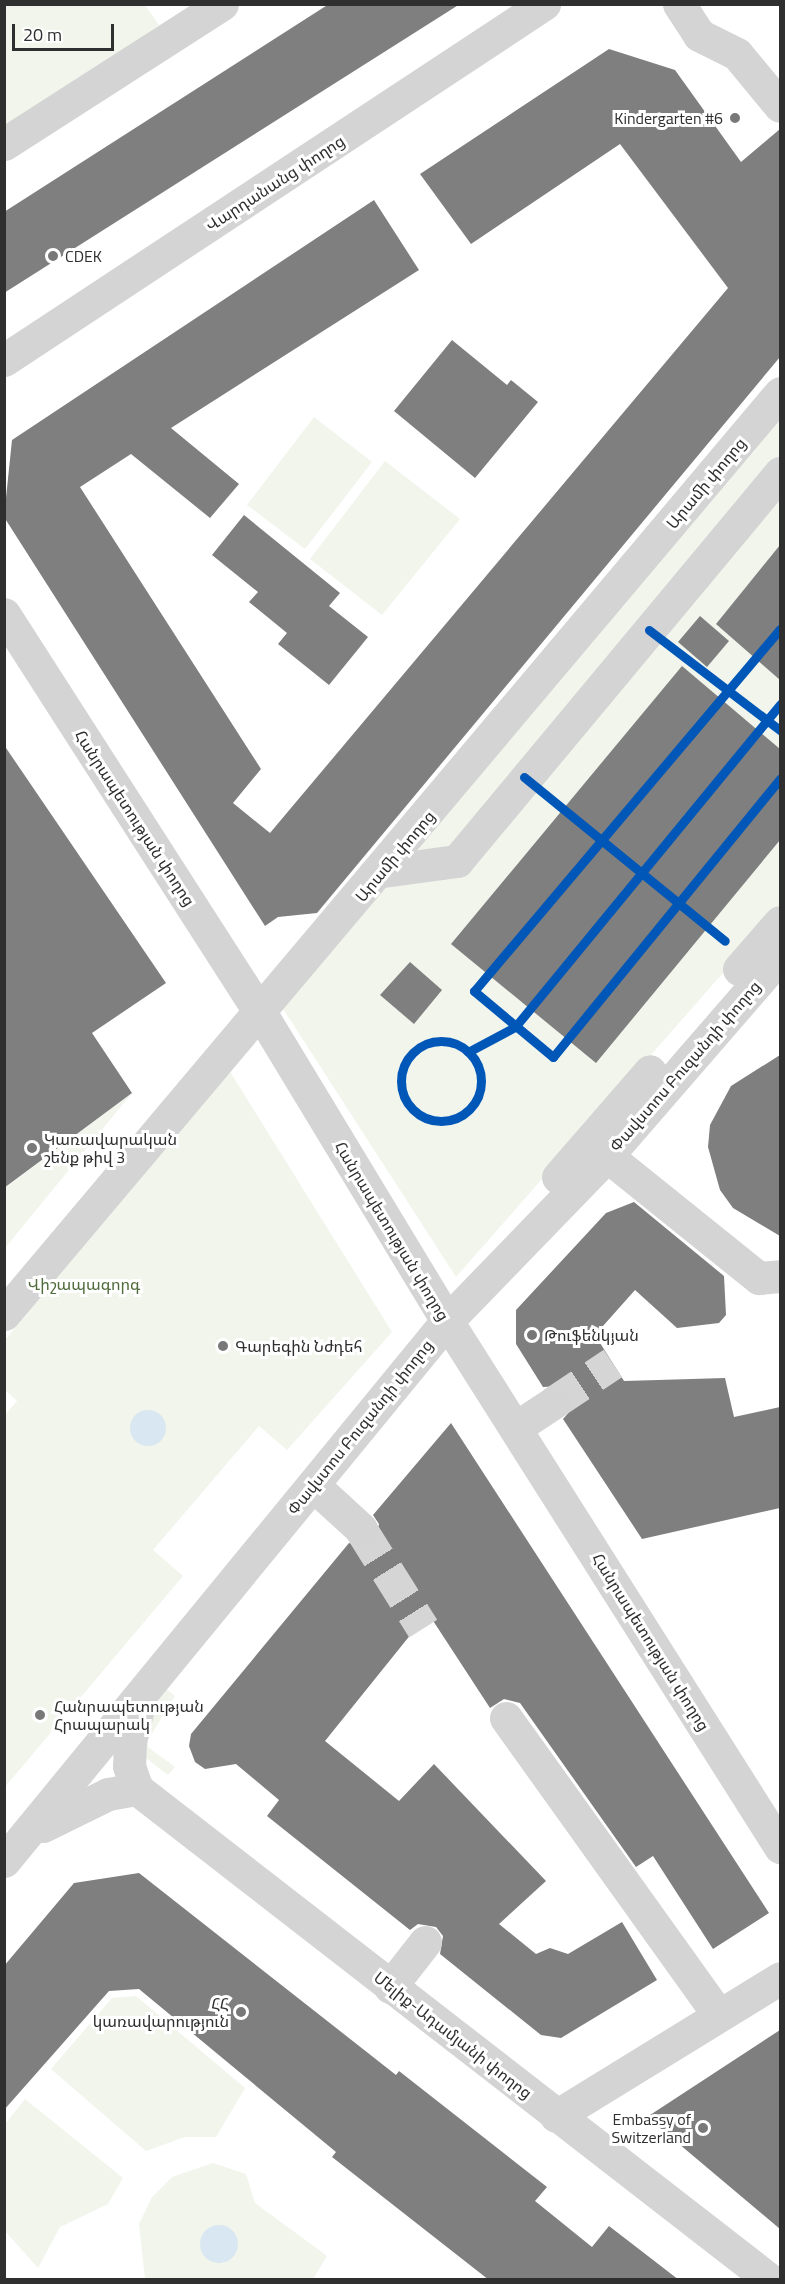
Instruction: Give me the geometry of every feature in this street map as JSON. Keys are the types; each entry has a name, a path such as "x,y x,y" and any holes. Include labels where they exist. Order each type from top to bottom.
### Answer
{"street":[{"path":"4,144 222,4"},
{"name":"Վարդանանց փողոց","path":"4,360 544,4"},
{"path":"679,4 699,36 737,54 780,106"},
{"name":"Արամի փողոց","path":"4,1314 260,1012 383,871 780,393"},
{"path":"383,871 457,861 780,473"},
{"name":"Հանրապետության փողոց","path":"4,614 260,1012 447,1321 780,1847"},
{"path":"509,1260 513,1226 780,922"},
{"name":"Փավստոս Բուզանդի փողոց","path":"13,1851 447,1321 509,1260 607,1156 780,956"},
{"path":"607,1156 759,1278 780,1276"},
{"path":"516,1428 553,1403"},
{"path":"313,1485 362,1529"},
{"path":"13,1851 76,1807 108,1794 137,1789 129,1766 130,1741 142,1692"},
{"path":"506,1718 719,2015"},
{"name":"Մելիք-Ադամյանի փողոց","path":"137,1789 770,2280"},
{"path":"390,1987 425,1942"},
{"path":"556,2116 780,1978"}],"green space":[{"path":"5,5 145,5 159,25 5,133"},
{"path":"780,414 780,908 456,1277 280,1004"},
{"path":"314,417 372,462 305,549 247,505"},
{"path":"385,461 460,519 382,615 310,559"},
{"name":"Վիշապագորգ","path":"229,1070 392,1332 287,1450 259,1426 153,1550 183,1576 5,1787 4,1416 17,1401 5,1390 5,1340"},
{"path":"132,1093 5,1248 5,1188"},
{"path":"164,1687 175,1696 148,1740 148,1747 175,1767 168,1775 142,1755 136,1726"},
{"path":"136,1996 245,2088 216,2137 185,2137 146,2151 51,2069 112,1998"},
{"path":"25,2099 123,2178 108,2204 60,2227 38,2268 5,2231 5,2124"},
{"path":"213,2163 246,2174 255,2203 327,2256 313,2279 145,2279 139,2224 152,2197 172,2177"}],"shaded area":[{"path":"148,1410 161,1415 166,1428 161,1441 148,1446 135,1441 130,1428 135,1415"},
{"path":"219,2225 232,2231 238,2244 232,2257 219,2263 206,2257 200,2244 206,2231"}],"building":[{"path":"329,4 460,4 4,293 4,212"},
{"path":"609,49 675,70 741,162 780,129 780,357 317,913 278,917 265,926 4,517 12,440 374,200 419,270 171,428 239,484 210,518 131,454 80,487 261,769 233,803 270,833 728,288 620,144 471,244 420,174"},
{"path":"452,340 507,385 511,380 538,402 475,478 394,411"},
{"path":"244,515 340,593 329,606 368,637 329,685 278,644 287,633 249,602 258,592 212,555"},
{"path":"780,545 780,680 716,624"},
{"path":"700,616 729,641 707,667 678,642"},
{"path":"682,666 780,749 780,840 596,1063 451,944"},
{"path":"4,745 166,983 92,1033 132,1093 4,1188"},
{"path":"410,962 442,990 414,1024 380,995"},
{"path":"780,1055 780,1236 733,1208 720,1190 708,1147 710,1125 731,1086"},
{"path":"634,1202 724,1276 726,1315 719,1323 677,1328 635,1290 595,1335 624,1381 725,1378 734,1417 780,1407 780,1508 642,1539 563,1419 570,1411 569,1393 561,1386 543,1387 516,1344 516,1310 606,1213"},
{"path":"451,1423 769,1913 713,1949 653,1856 636,1867 520,1703 504,1699 490,1708 428,1613 325,1741 399,1801 434,1764 546,1881 499,1924 536,1954 550,1948 568,1954 622,1922 657,1980 561,2038 541,2035 440,1954 443,1936 436,1927 418,1924 410,1930 267,1816 279,1800 236,1764 205,1769 195,1762 189,1746 191,1734 349,1543 366,1547 375,1541 379,1524 373,1515"},
{"name":"ՀՀ կառավարություն","path":"139,1873 396,2075 399,2071 547,2187 535,2201 592,2247 609,2226 679,2280 489,2280 332,2157 336,2152 139,1989 109,1991 4,2110 4,1966 74,1883"},
{"path":"780,2030 780,2229 647,2117"}],"tunnel":[{"path":"553,1403 613,1363"},
{"path":"361,1529 423,1628"}],"cycle path":[{"path":"780,629 474,991 553,1057 780,779"},
{"path":"649,630 780,730"},
{"path":"468,1052 515,1027 780,704"},
{"path":"524,777 725,941"},
{"path":"441,1041 456,1044 469,1053 478,1066 481,1081 478,1096 469,1109 456,1118 441,1121 426,1118 413,1109 404,1096 401,1081 404,1066 413,1053 426,1044 441,1041"}],"place":[{"name":"Kindergarten #6","path":"735,118"},
{"name":"CDEK","path":"53,256"},
{"name":"Կառավարական շենք թիվ 3","path":"32,1148"},
{"name":"Թուֆենկյան","path":"532,1335"},
{"name":"Գարեգին Նժդեհ","path":"223,1346"},
{"name":"Հանրապետության Հրապարակ","path":"40,1715"},
{"name":"ՀՀ կառավարություն","path":"241,2012"},
{"name":"Embassy of Switzerland","path":"703,2128"}]}
